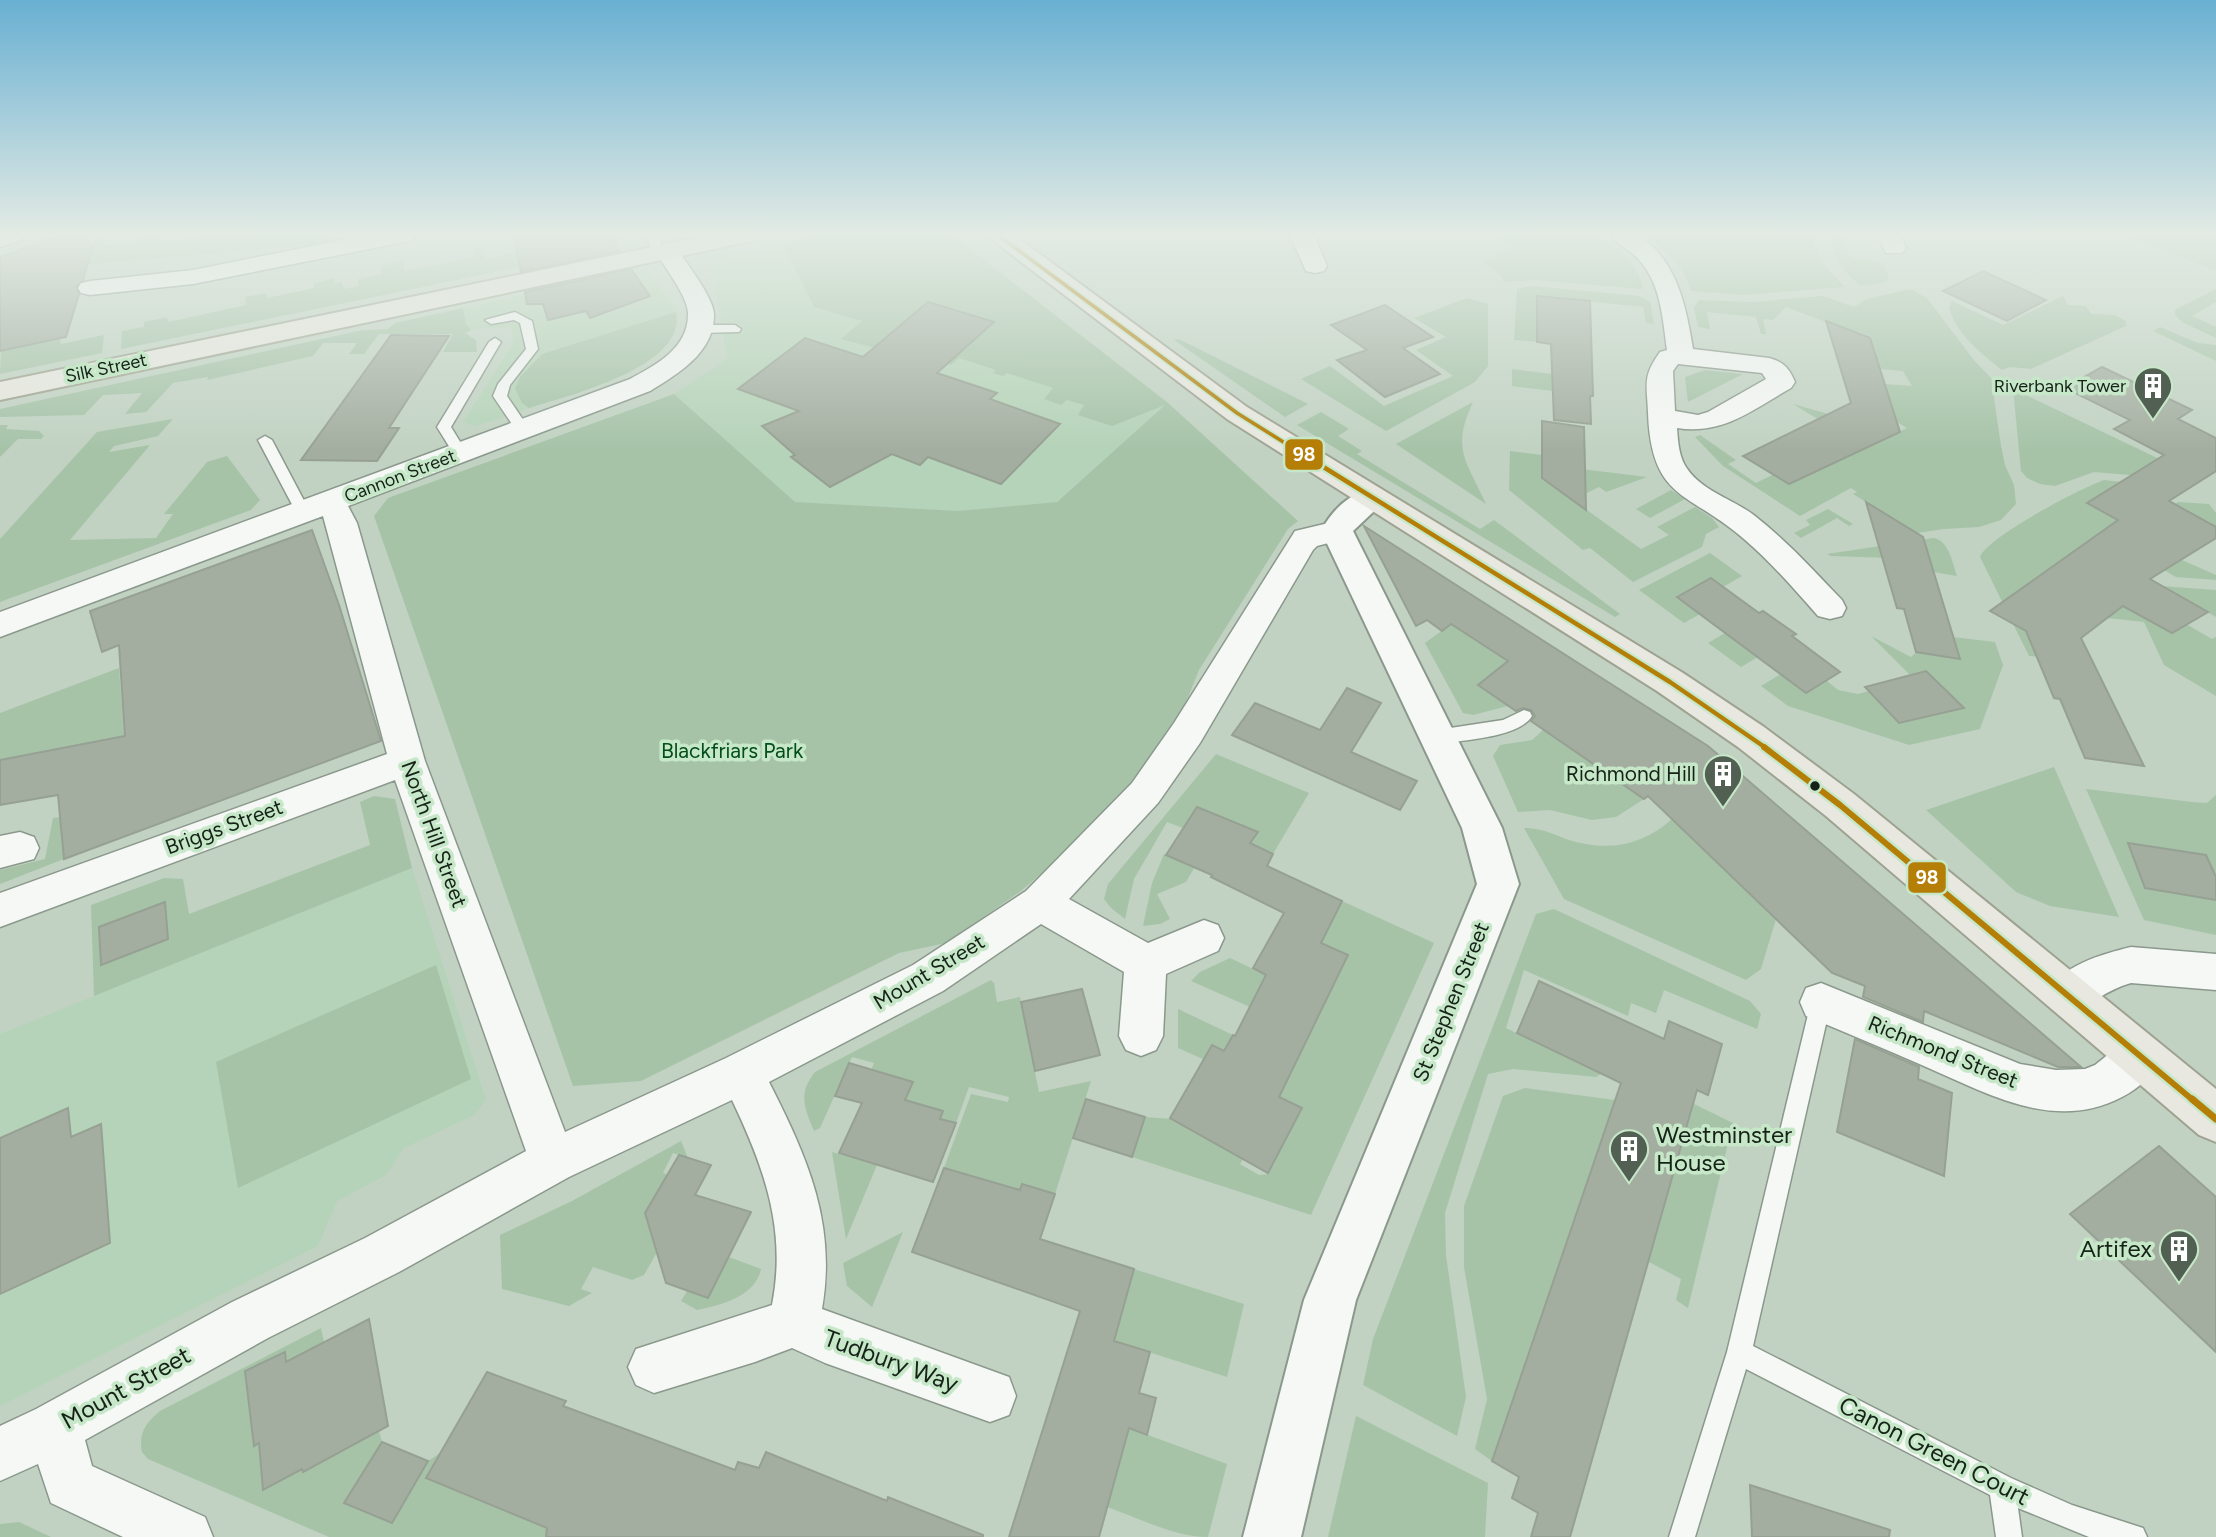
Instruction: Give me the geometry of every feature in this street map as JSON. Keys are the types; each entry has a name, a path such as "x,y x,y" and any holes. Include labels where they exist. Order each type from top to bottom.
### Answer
{"main road":[{"name":"Silk Street","path":"0,391 383,307"},
{"path":"1095,307 1237,412 1670,681 1751,737 1840,805 2216,1119"}],"street":[{"path":"699,307 701,313 699,329"},
{"path":"1672,307 1681,355"},
{"name":"Cannon Street","path":"0,625 640,385 677,363 699,329"},
{"path":"1663,418 1698,423 1717,419 1781,382 1777,370 1769,366 1681,355 1669,358 1660,371 1663,418 1669,461 1676,475 1743,522 1786,561 1829,608"},
{"path":"1337,531 1346,516 1372,498"},
{"name":"North Hill Street","path":"317,507 342,523 407,761 553,1161"},
{"name":"St Stephen Street","path":"1272,1537 1330,1300 1498,884 1482,828 1337,531"},
{"name":"Mount Street","path":"0,1454 55,1427 250,1320 382,1255 553,1161 742,1073 928,978 1040,904 1145,793 1187,733 1301,544 1306,538 1337,531"},
{"name":"Briggs Street","path":"0,909 407,761"},
{"path":"1040,904 1146,963"},
{"path":"1146,963 1205,938"},
{"path":"1140,1036 1146,963"},
{"path":"2067,995 2108,971 2131,965 2216,972"},
{"name":"Richmond Street","path":"1821,1002 2019,1085 2053,1091 2080,1093 2117,1078 2140,1056"},
{"path":"654,1367 755,1337 794,1322 803,1258 800,1221 790,1182 742,1073"},
{"name":"Tudbury Way","path":"794,1322 825,1338 990,1396"},
{"path":"55,1427 70,1484 185,1537"}],"lane":[{"path":"491,320 515,316 526,321 532,349 505,384 500,396 523,430"},
{"path":"699,329 735,329"},
{"path":"460,453 444,427 495,342"},
{"path":"265,440 317,507"},
{"path":"1437,737 1507,726 1524,716"},
{"path":"1682,1537 1739,1352 1821,1002"},
{"name":"Canon Green Court","path":"1739,1352 2002,1487 2070,1518 2134,1537"},
{"path":"2002,1487 2010,1537"}],"shaded area":[{"path":"674,307 678,318 675,331 661,351 631,372 476,426 463,422 514,343 510,327 471,330 466,324 463,308"},
{"path":"719,307 1045,307 1168,403 1056,502 958,511 795,502 674,394 727,359"},
{"path":"412,868 486,1100 474,1115 404,1148 386,1175 337,1201 318,1246 0,1406 0,1034"}],"green space":[{"path":"238,307 327,307 121,349 122,331 144,327 144,322 167,317 168,322"},
{"name":"Blackfriars Park","path":"814,307 923,307 875,348 841,339 862,321"},
{"name":"Blackfriars Park","path":"944,307 1044,307 1168,403 1298,521 1288,529 1199,670 1165,743 1116,801 1066,852 1021,891 946,943 899,953 641,1081 573,1086 374,516 388,498 674,394 795,502 958,511 1057,502 1165,405 1112,426 1078,415 1084,405 1067,400 1061,405 1044,399 1053,388 1007,373 1003,376 993,373 996,370 959,358 951,365 928,357 945,341 966,347 993,322"},
{"path":"1444,307 1488,307 1488,366 1475,382 1386,431 1301,379 1330,366 1384,406 1453,376 1416,350 1446,337 1414,318"},
{"path":"1516,307 1549,307 1537,319 1537,342 1514,340"},
{"path":"1640,307 1651,307 1654,324 1646,323 1643,307"},
{"path":"1695,307 1934,307 1991,378 2001,446 2005,465 2014,485 2016,504 2001,520 1979,527 1897,536 1903,525 1853,494 1857,492 1851,488 1800,516 1723,466 1695,437 1700,435 1736,460 1728,464 1756,483 1848,437 1793,404 1846,419 1869,446 1907,428 1871,407 1885,384 1912,386 1903,371 1880,369 1861,335 1786,307 1773,320 1763,319 1766,334 1761,334 1756,317 1707,312 1710,329 1698,327 1694,308"},
{"path":"1964,307 2003,325 2041,307 2086,307 2091,314 2115,315 2126,321 2126,326 2031,369 2010,367 2002,370 1964,335 1949,308"},
{"path":"2181,307 2208,307 2192,316 2216,327 2216,338 2182,322 2175,310"},
{"path":"463,308 466,324 471,330 465,333 476,340 477,352 443,352 453,334 379,334 364,354 349,354 357,343 323,343 313,356 207,380 208,377 173,383 146,412 125,414 142,393 103,395 84,415 0,417 0,409 363,330 388,329 395,323"},
{"path":"676,312 675,331 663,349 645,363 621,376 569,396 529,408 522,403 515,388 520,377 542,354"},
{"path":"2160,327 2198,343 2216,345 2216,361 2153,331"},
{"path":"104,335 102,353 0,374 1,351 60,339 61,344"},
{"path":"1179,339 1308,404 1285,417 1174,340"},
{"path":"1512,369 1552,374 1553,391 1512,386"},
{"path":"1705,370 1743,374 1688,402 1685,377"},
{"path":"2013,389 2201,481 2094,472 2055,486 2040,484 2027,478 2021,471"},
{"path":"1473,402 1466,418 1462,443 1467,465 1486,504 1396,444"},
{"path":"1321,412 1349,429 1338,436 1362,451 1357,454 1480,529 1494,520 1620,614 1615,617 1297,425"},
{"path":"173,419 158,436 114,446 109,452 150,445 70,540 156,538 173,514 164,514 207,462 227,456 260,500 251,510 0,602 0,539 97,432"},
{"path":"0,425 8,425 6,429 39,431 44,436 41,439 18,439 0,457"},
{"path":"1510,451 1542,455 1542,472 1581,469 1647,477 1606,492 1599,487 1573,500 1641,549 1669,535 1657,527 1695,507 1712,518 1719,527 1706,534 1702,547 1633,582 1590,548 1583,550 1509,490"},
{"path":"2104,480 2122,482 2171,507 2178,502 2209,504 2216,513 2216,527 2189,512 2093,574 2161,586 2216,590 2216,617 2168,589 2148,602 2212,639 2216,637 2216,696 2164,665 2144,622 2107,618 2019,626 2041,639 2045,657 2029,656 1980,557 1986,548 2016,526","holes":["2105,491 2153,517 2134,529 2087,503"]},
{"path":"1671,490 1685,499 1650,518 1636,509"},
{"path":"1828,509 1853,524 1849,526 1837,518 1801,538 1794,533 1810,525 1806,520"},
{"path":"1933,538 1946,547 1957,576 1933,572 1889,558 1827,554"},
{"path":"1710,553 1742,576 1723,587 1711,579 1677,596 1700,614 1684,623 1639,590"},
{"path":"2182,560 2216,575 2216,580 2176,577 2164,570"},
{"path":"1451,624 1508,661 1478,685 1508,706 1473,715 1463,713 1425,643"},
{"path":"1725,633 1758,657 1741,667 1708,643"},
{"path":"1871,636 1911,657 1916,652 1959,658 1953,637 1995,642 2003,665 1980,729 1909,745 1788,706 1761,686 1781,674 1826,680 1838,690 1858,694 1869,691 1899,723 1963,708 1926,671 1910,675"},
{"path":"119,668 129,800 0,760 0,713"},
{"path":"1543,730 1644,799 1616,817 1592,820 1550,810 1518,812 1493,756 1500,745 1532,740"},
{"path":"1216,754 1309,793 1273,854 1250,843 1257,832 1197,807 1183,828 1167,822 1134,879 1125,919 1104,899 1108,884"},
{"path":"2054,767 2119,917 2050,906 2016,892 1926,810"},
{"path":"2086,789 2207,803 2216,795 2216,877 2206,855 2128,843 2146,888 2216,900 2216,935 2144,920"},
{"path":"374,796 395,799 412,868 94,996 91,905 164,878 183,879 189,914 370,845 360,802","holes":["164,902 168,939 101,964 99,927"]},
{"path":"60,817 64,859 0,884 0,870 45,859 53,818"},
{"path":"1672,819 1776,919 1761,969 1746,980 1564,899 1524,828 1541,830 1580,843 1609,846 1648,836"},
{"path":"1164,854 1180,861 1200,858 1186,882 1157,894 1170,919 1160,924 1143,926 1152,883"},
{"path":"1342,901 1434,943 1311,1215 1132,1157 1145,1117 1172,1119 1243,1159 1240,1164 1259,1175 1268,1174 1275,1162 1269,1116 1292,1128 1302,1109 1278,1097 1347,955 1321,943"},
{"path":"1554,909 1750,1001 1761,1014 1757,1029 1664,990 1656,1013 1631,1003 1628,1016 1524,970 1506,1028 1601,1074 1596,1077 1513,1069 1488,1074 1445,1213 1446,1255 1466,1397 1457,1436 1363,1385 1373,1339 1536,914"},
{"path":"1230,958 1266,975 1250,1007 1191,981 1200,972"},
{"path":"436,965 471,1079 238,1188 216,1062"},
{"path":"991,980 994,983 997,1002 1020,997 1039,1092 1091,1081 1055,1194 1023,1184 1020,1191 944,1168 971,1094 1008,1102 1009,1097 969,1087 956,1123 940,1119 942,1111 905,1100 913,1082 876,1071 860,1097 874,1063 852,1057 820,1128 814,1131 804,1100 806,1087 815,1072"},
{"path":"1178,1009 1233,1035 1224,1051 1212,1046 1205,1060 1178,1048"},
{"path":"1525,1088 1615,1100 1492,1461 1475,1449 1487,1399 1464,1267 1464,1206 1503,1096"},
{"path":"1694,1104 1733,1123 1688,1308 1676,1300 1681,1279 1649,1262"},
{"path":"681,1141 688,1158 673,1153 663,1173 700,1185 695,1195 668,1191 656,1194 645,1213 647,1223 669,1231 644,1275 632,1280 593,1267 581,1289 592,1293 569,1306 502,1289 500,1235 572,1201"},
{"path":"832,1152 877,1165 846,1239"},
{"path":"903,1232 872,1307 847,1286 843,1263"},
{"path":"729,1257 761,1269 752,1287 736,1298 697,1310 681,1301 687,1291 708,1297"},
{"path":"1134,1269 1244,1304 1227,1377 1114,1341"},
{"path":"321,1328 324,1342 286,1362 284,1352 245,1371 254,1445 268,1438 268,1444 260,1454 262,1485 270,1486 302,1469 303,1472 379,1431 382,1442 345,1503 392,1523 428,1461 440,1453 480,1468 547,1528 546,1537 329,1537 148,1459 142,1452 144,1429 160,1411"},
{"path":"1356,1416 1488,1483 1485,1537 1328,1537"},
{"path":"1129,1428 1227,1464 1208,1537 1182,1534 1107,1507"},
{"path":"19,1522 51,1537 0,1537 0,1524"}],"building":[{"path":"0,307 75,307 66,337 0,351"},
{"path":"544,307 621,307 590,318 586,311 548,320"},
{"path":"922,307 944,307 994,322 937,373 997,393 990,399 1060,424 1001,484 928,457 920,465 892,454 830,487 791,457 795,455 762,426 799,411 738,389 805,338 863,357"},
{"path":"1380,307 1388,307 1433,337 1403,348 1440,374 1385,397 1337,360 1367,350 1331,325"},
{"path":"1537,307 1590,307 1593,396 1590,396 1591,424 1554,420 1551,344 1537,342"},
{"path":"1977,307 2034,307 2007,321"},
{"path":"1826,321 1870,338 1900,432 1789,484 1743,456 1851,403"},
{"path":"391,335 449,336 389,428 399,428 377,461 301,460"},
{"path":"2102,367 2192,410 2178,419 2216,438 2216,471 2169,501 2216,527 2216,538 2150,579 2208,612 2172,633 2123,606 2081,638 2144,766 2085,758 2060,699 2054,698 2026,631 1990,611 2118,520 2087,503 2164,455 2114,429 2130,420 2065,388"},
{"path":"1542,421 1584,427 1586,510 1542,478"},
{"path":"1866,502 1923,537 1960,659 1916,652 1904,609 1897,608"},
{"name":"Richmond Hill","path":"1364,526 1708,746 2081,1067 2058,1067 1924,1011 1923,1022 1863,997 1865,986 1832,973 1648,796 1644,799 1531,721 1535,716 1531,710 1523,708 1516,711 1478,685 1508,661 1451,624 1442,631 1427,620 1416,626"},
{"path":"312,530 339,605 381,741 64,859 58,795 0,805 0,760 125,736 119,645 102,652 90,611"},
{"path":"1711,578 1759,613 1763,611 1796,634 1792,636 1840,672 1806,693 1677,597"},
{"path":"1926,671 1964,708 1899,723 1865,687"},
{"path":"1347,688 1381,703 1351,752 1417,781 1400,810 1232,735 1255,703 1320,730"},
{"path":"1197,807 1258,832 1250,843 1273,854 1267,866 1342,901 1321,943 1348,955 1279,1097 1302,1108 1268,1173 1170,1118 1212,1045 1224,1051 1233,1035 1235,1036 1266,975 1253,968 1284,913 1211,877 1212,875 1166,855"},
{"path":"2128,843 2206,855 2216,877 2216,900 2145,888"},
{"path":"165,902 168,939 101,965 99,927"},
{"name":"Westminster House","path":"1539,981 1664,1039 1669,1021 1722,1044 1708,1095 1697,1090 1570,1537 1531,1537 1538,1513 1512,1498 1519,1477 1492,1461 1621,1083 1517,1033"},
{"path":"1082,989 1100,1055 1035,1071 1021,1002"},
{"path":"1855,1039 1919,1067 1918,1079 1952,1093 1944,1176 1837,1132"},
{"path":"849,1063 913,1082 905,1100 943,1111 940,1119 956,1123 933,1182 839,1153 862,1103 835,1096"},
{"path":"1086,1099 1145,1117 1132,1157 1073,1138"},
{"path":"68,1108 71,1137 101,1124 110,1243 0,1294 0,1138"},
{"name":"Artifex","path":"2159,1146 2216,1197 2216,1352 2070,1214"},
{"path":"679,1155 711,1165 695,1195 751,1212 708,1298 666,1283 645,1213"},
{"path":"944,1168 1020,1190 1022,1184 1055,1194 1040,1239 1134,1269 1114,1341 1150,1352 1139,1393 1156,1398 1147,1435 1129,1428 1099,1537 1009,1537 1080,1311 912,1252"},
{"path":"369,1319 388,1426 303,1472 302,1469 263,1490 259,1443 254,1446 245,1371 285,1352 286,1362"},
{"path":"487,1372 566,1401 563,1406 735,1470 738,1462 759,1468 766,1452 887,1501 888,1497 983,1537 546,1537 547,1528 426,1478"},
{"path":"382,1442 428,1461 392,1523 344,1503"},
{"path":"1750,1485 1890,1530 1889,1537 1752,1537"}],"transit line":[{"name":"98","path":"1094,307 1237,413 1670,682 1751,737 1840,805 2216,1119"}],"place":[{"name":"Riverbank Tower","path":"2153,420"},
{"name":"Richmond Hill","path":"1723,808"},
{"name":"Westminster House","path":"1629,1183"},
{"name":"Artifex","path":"2179,1283"}]}
